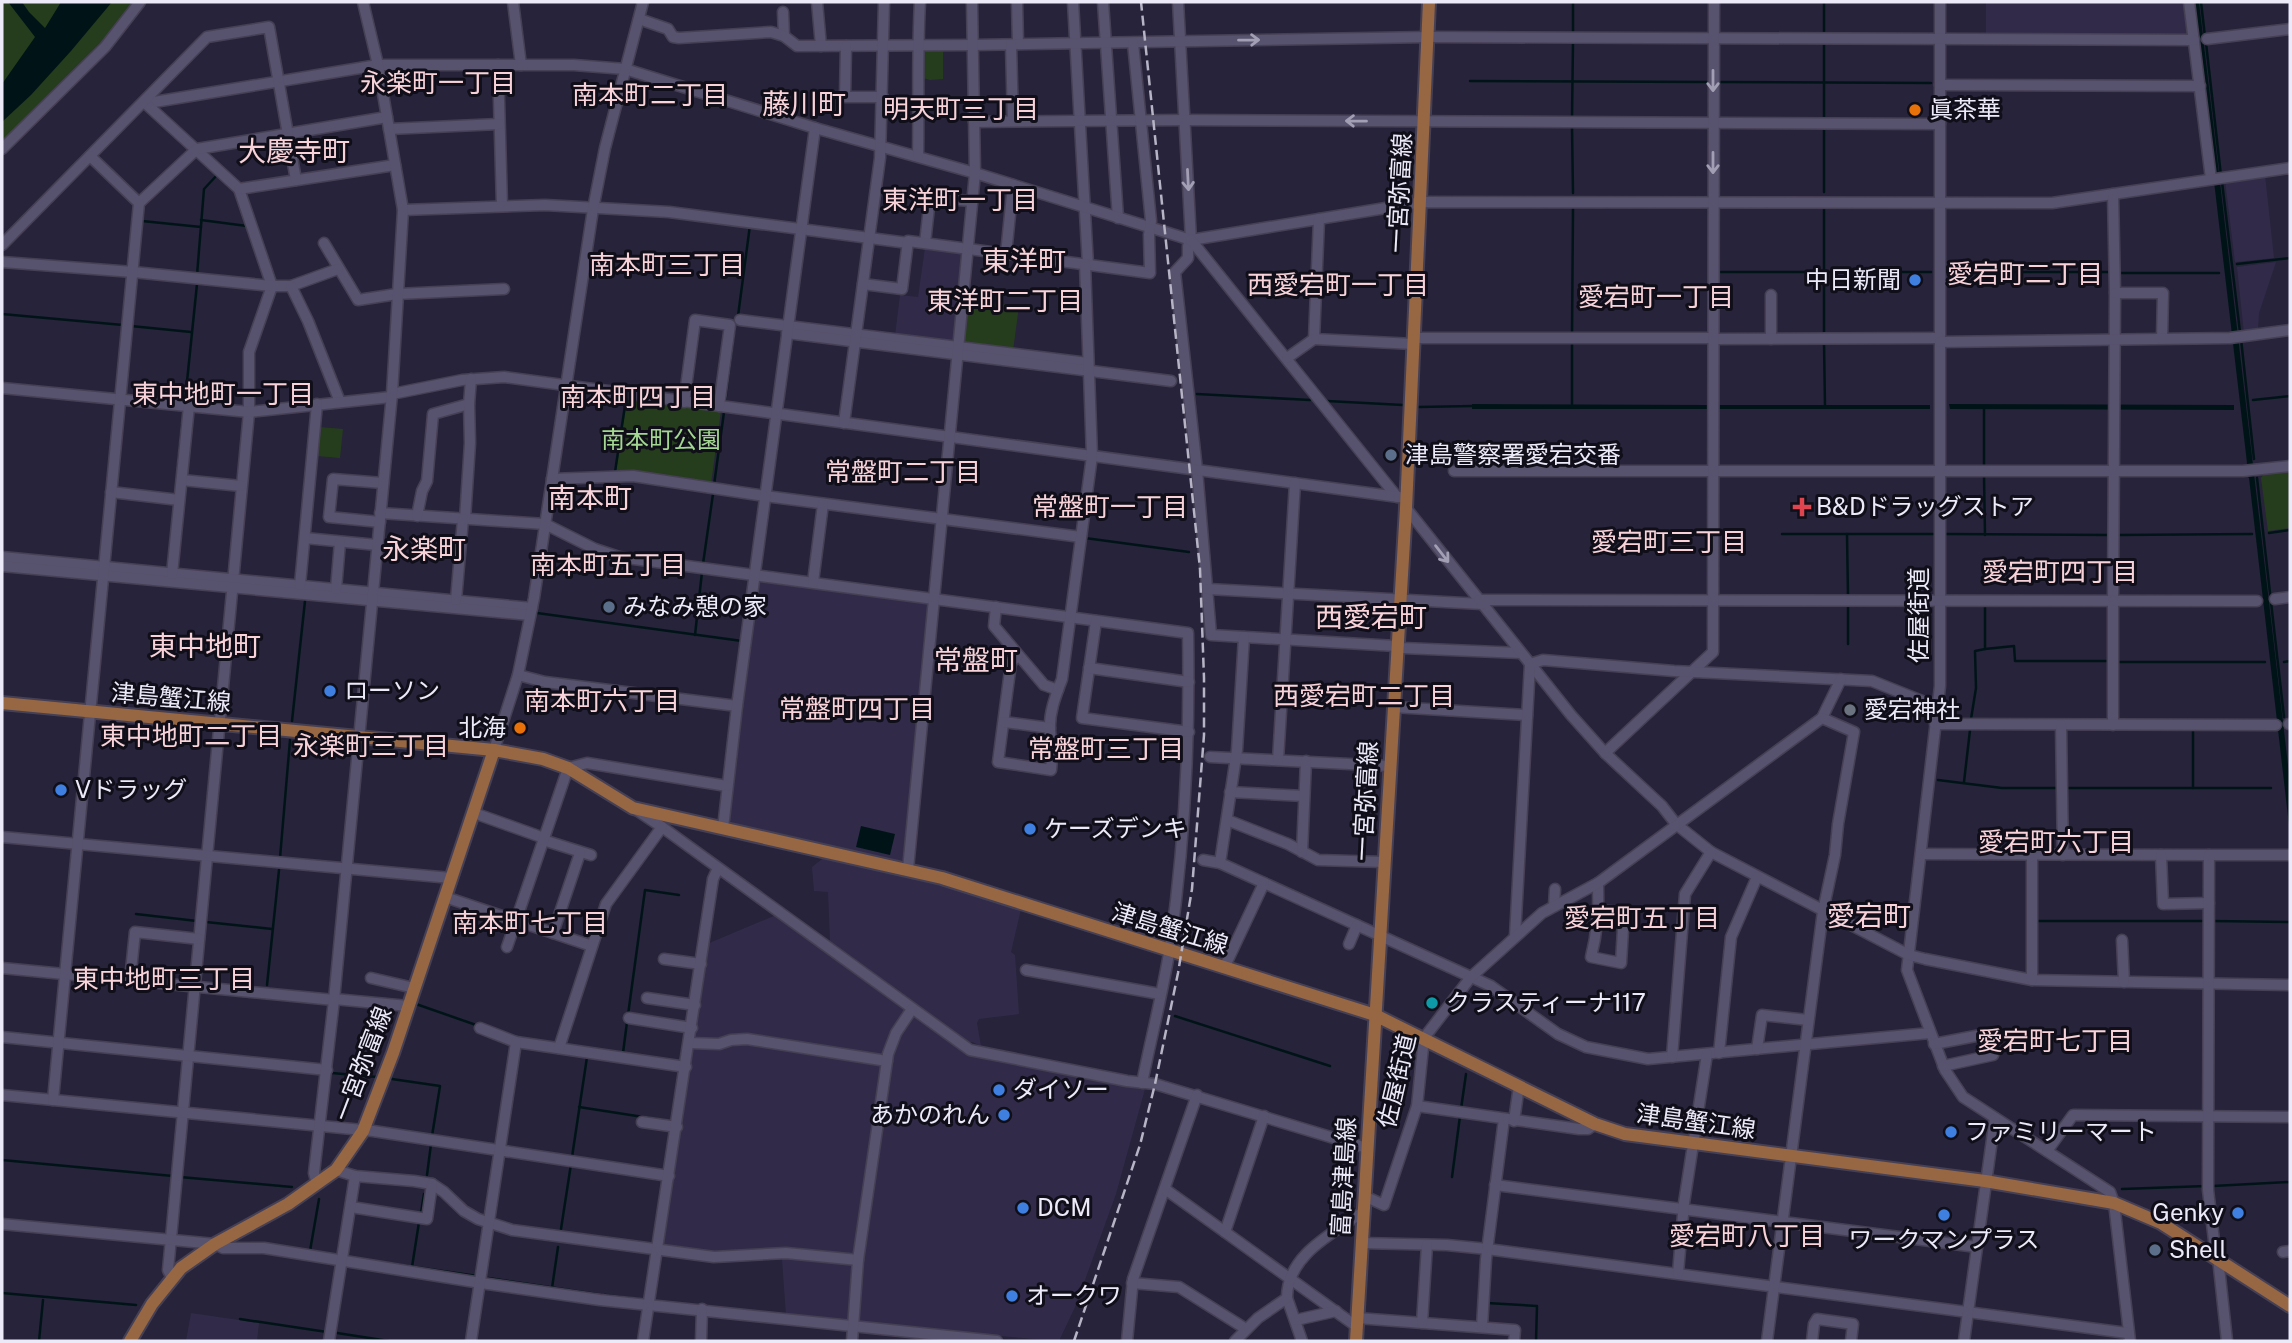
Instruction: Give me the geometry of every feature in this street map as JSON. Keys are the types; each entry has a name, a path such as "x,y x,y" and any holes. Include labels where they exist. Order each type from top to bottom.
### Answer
{"main road":[{"name":"一宮弥富線","path":"1375,1015 1422,202 1429,2"},
{"name":"津島蟹江線","path":"2,703 359,736 494,750 543,759 568,768 633,808 908,869 1375,1015 1595,1124 1625,1134 1985,1181 2114,1203 2161,1223 2290,1306"},
{"name":"一宮弥富線","path":"130,1341 152,1304 181,1268 215,1244 288,1204 336,1170 363,1131 378,1095 494,750"},
{"name":"富島津島線","path":"1356,1341 1375,1015"}],"street":[{"path":"2,149 105,47 140,2"},
{"path":"317,1184 314,1173 334,1000 391,395 403,210 378,65 363,2"},
{"path":"513,2 521,65"},
{"path":"494,750 519,675 593,209 605,148 643,2"},
{"path":"817,2 821,46"},
{"path":"844,423 881,145 884,2"},
{"path":"918,156 920,84 917,46 920,2"},
{"path":"908,869 975,173 972,2"},
{"path":"1013,121 1017,2"},
{"path":"1018,655 1011,663 998,762 1051,771 1053,749 1050,728 1053,702 1062,679 1091,456 1084,207 1073,2"},
{"path":"1102,2 1118,218"},
{"path":"1178,2 1191,240 1188,258 1175,272 1197,470 1211,635 1521,653"},
{"path":"1605,753 1713,652 1714,2"},
{"name":"佐屋街道","path":"1364,1196 1384,1205 1417,1106 1424,1038 1471,977 1515,936 1542,913 1598,883 1822,718 1841,679 1872,681 1937,707 1940,686 1940,2"},
{"path":"2189,2 2216,178"},
{"path":"783,12 784,36"},
{"path":"639,19 668,29 673,37 771,32 784,36 797,46 1428,37 2193,40"},
{"path":"2,246 207,37 269,27 296,180"},
{"path":"2207,39 2290,29"},
{"path":"403,210 545,205 669,212 1150,273 1151,228 1133,43"},
{"path":"846,46 845,97 883,97"},
{"path":"144,102 378,65 574,65 625,69 1191,240 1422,202 2052,203 2290,168"},
{"path":"498,65 502,206"},
{"path":"1940,85 2200,86"},
{"path":"144,102 239,189 272,286 249,352 249,412 168,1270 172,1278"},
{"path":"53,1100 139,204 197,149 387,117"},
{"path":"974,121 1940,124"},
{"path":"389,129 499,124"},
{"path":"723,828 815,128"},
{"path":"90,156 139,204"},
{"path":"239,189 395,164"},
{"path":"1006,254 1013,185"},
{"path":"2113,194 2113,725"},
{"path":"925,243 930,198 972,201"},
{"path":"1314,339 1319,219"},
{"path":"1191,240 1403,501 1571,715 1605,753 1662,806 1676,824 1711,852 1909,955 2032,980 2290,985"},
{"path":"324,243 358,300 397,294 504,289"},
{"path":"863,284 902,289 908,243"},
{"path":"2,262 272,286 291,286 338,269"},
{"path":"291,286 341,402"},
{"path":"2115,293 2163,293 2162,338"},
{"path":"1770,295 1771,339"},
{"path":"684,402 695,320 730,325 719,406"},
{"path":"740,320 787,329 1171,381"},
{"path":"1287,358 1314,339 1414,341 2230,338 2290,330"},
{"path":"2,388 249,412 341,402 471,379 504,377 1295,483 1403,501"},
{"path":"456,600 470,443 471,379"},
{"path":"300,585 317,404"},
{"path":"417,516 427,481 433,414 469,404"},
{"path":"172,574 189,405"},
{"path":"1454,471 2243,471 2290,466"},
{"path":"552,479 633,476 823,504 1081,537"},
{"path":"383,483 333,479 329,517 417,516 545,524 595,549 619,557 1188,633 1189,733 1186,794 1169,950 1142,1083"},
{"path":"182,480 241,486"},
{"path":"1278,760 1295,483"},
{"path":"111,492 179,500"},
{"path":"813,582 823,504"},
{"path":"305,538 377,545"},
{"path":"336,589 340,542"},
{"path":"2,557 104,572 531,611"},
{"path":"2,566 172,574 233,584 300,585 373,596 456,600 531,611"},
{"path":"1208,589 1481,602 2257,601"},
{"path":"2275,599 2290,597"},
{"path":"996,607 993,626 1044,685 1058,690"},
{"path":"1096,621 1082,718 1189,733"},
{"path":"1220,863 1237,750 1244,637"},
{"path":"1530,664 1543,660 1841,679"},
{"path":"1515,936 1530,664"},
{"path":"1089,668 1189,682"},
{"path":"519,675 545,682 737,706"},
{"path":"1393,707 1527,715"},
{"path":"1361,1243 1487,1249 1968,1312 2129,1337 2114,1203 2110,1192 1963,1097 1943,1066 1907,970 1937,707"},
{"path":"1767,1341 1823,911 1833,867 1854,732 1822,718"},
{"path":"1004,722 1050,728"},
{"path":"1936,724 2276,725"},
{"path":"2061,725 2063,855"},
{"path":"1210,757 1390,766"},
{"path":"1302,852 1306,761"},
{"path":"507,947 568,768 587,763 727,786"},
{"path":"1230,792 1304,796"},
{"path":"633,808 970,1050 1197,1095 1367,1148"},
{"path":"474,813 591,855"},
{"path":"1227,820 1318,860 1384,862"},
{"path":"559,1048 606,904 662,827"},
{"path":"2,837 451,878"},
{"path":"1672,1057 1685,894 1711,852"},
{"path":"553,933 580,853"},
{"path":"1921,854 2290,855"},
{"path":"2032,854 2032,980"},
{"path":"2161,855 2163,904 2209,903"},
{"path":"2209,855 2209,1185 2227,1341"},
{"path":"1203,860 1220,863 1491,986 1558,1034 1586,1047 1648,1059 1930,1033"},
{"path":"643,1341 713,879 718,868"},
{"path":"1719,1053 1731,937 1757,877"},
{"path":"1224,968 1264,883"},
{"path":"1598,883 1599,910 1591,957 1621,963 1624,912 1599,910"},
{"path":"1555,889 1555,906"},
{"path":"445,897 592,946"},
{"path":"1349,944 1357,925"},
{"path":"130,981 135,933 199,939"},
{"path":"2122,940 2124,982"},
{"path":"664,959 701,964"},
{"path":"2,968 408,1006"},
{"path":"1026,970 1160,994"},
{"path":"371,978 414,988"},
{"path":"647,998 695,1005"},
{"path":"852,1341 858,1260 887,1061 896,1032 912,1009"},
{"path":"1757,1049 1762,1015 1808,1020"},
{"path":"629,1018 692,1028"},
{"path":"480,1028 516,1042 685,1067"},
{"path":"1934,1044 1986,1034 1993,1055 1943,1066"},
{"path":"2,1037 327,1070"},
{"path":"690,1043 719,1044 731,1040 747,1040 887,1061"},
{"path":"471,1341 516,1042"},
{"path":"1678,1273 1684,1209 1707,1054"},
{"path":"1482,1327 1487,1249 1495,1185 1519,1086"},
{"path":"2,1095 373,1131 670,1176"},
{"path":"1127,1341 1132,1283 1197,1095"},
{"path":"1417,1106 1588,1129 1595,1124"},
{"path":"2046,1151 2073,1115 2290,1117"},
{"path":"1225,1232 1264,1116"},
{"path":"1964,1341 1995,1118"},
{"path":"642,1122 677,1126"},
{"path":"336,1170 355,1176 432,1184 464,1211 490,1224 512,1230 724,1258 786,1252 858,1260"},
{"path":"330,1341 355,1176"},
{"path":"351,1207 427,1219 432,1184"},
{"path":"1495,1185 1977,1247"},
{"path":"1164,1189 1336,1311 1357,1322 1422,1323 1515,1330 1514,1341"},
{"path":"1302,1341 1287,1298 1290,1279 1308,1251 1363,1212"},
{"path":"2,1224 215,1244 223,1248 264,1248 481,1283 649,1305 997,1341"},
{"path":"1422,1323 1427,1245"},
{"path":"1132,1283 1178,1287 1246,1329"},
{"path":"1235,1341 1258,1318 1287,1298"},
{"path":"701,1341 702,1309"},
{"path":"1296,1320 1336,1311"},
{"path":"1812,1341 1817,1319 1853,1324 1851,1341"}],"shaded area":[{"path":"8,2 22,2 45,28 61,2 112,2 31,95 2,122 2,84 35,37"},
{"path":"1948,2 2186,2 2190,32 2186,37 1986,37 1986,3"},
{"path":"2193,2 2199,2 2290,782 2290,834 2249,478 2245,474 2247,463"},
{"path":"2265,175 2274,258 2235,262 2225,180"},
{"path":"925,248 961,253 963,256 954,344 895,336 900,295 918,297"},
{"path":"2276,262 2259,313 2258,331 2244,333 2237,267"},
{"path":"1472,404 1708,405 1708,409 1472,409"},
{"path":"1949,404 2234,405 2234,410 1950,409"},
{"path":"1718,405 1930,405 1930,409 1718,409"},
{"path":"758,580 929,602 905,858 900,862 738,825 727,820"},
{"path":"861,826 895,834 890,855 856,847"},
{"path":"827,855 909,873 1021,909 1011,952 1015,955 1019,1014 979,1019 977,1023 981,1046 968,1042 830,941 828,892 814,891 812,867"},
{"path":"776,915 969,1054 1145,1089 1116,1194 1076,1305 1059,1341 856,1324 786,1315 782,1259 720,1263 661,1254 707,944"},
{"path":"191,1313 259,1323 257,1341 186,1341"}],"green space":[{"path":"2,2 136,2 95,52 2,143"},
{"path":"925,51 943,51 943,79 923,78 922,55"},
{"path":"968,300 1019,306 1013,351 965,345"},
{"name":"南本町公園","path":"627,399 721,411 711,484 616,472"},
{"path":"320,427 343,429 340,458 317,456"},
{"path":"2290,469 2290,528 2268,531 2261,478 2265,472"}],"waterway":[{"path":"1573,2 1573,33"},
{"path":"1824,2 1824,34"},
{"path":"2201,2 2205,37"},
{"path":"1572,118 1573,42"},
{"path":"1824,43 1824,119"},
{"path":"2206,43 2221,176"},
{"path":"1470,81 1709,82"},
{"path":"1719,82 1931,83"},
{"path":"1572,127 1573,193"},
{"path":"1824,128 1824,192"},
{"path":"197,275 204,189 218,174"},
{"path":"2222,182 2240,332"},
{"path":"1572,335 1573,209"},
{"path":"1824,209 1824,335"},
{"path":"201,220 247,226"},
{"path":"142,221 201,227"},
{"path":"738,316 750,225"},
{"path":"2237,264 2290,258"},
{"path":"1719,272 1931,272"},
{"path":"1948,272 2111,272"},
{"path":"2118,273 2219,273"},
{"path":"185,401 197,284"},
{"path":"2,314 123,325"},
{"path":"725,403 735,323 739,324"},
{"path":"131,326 191,332"},
{"path":"2241,339 2254,459"},
{"path":"1572,341 1572,406"},
{"path":"1824,342 1825,407"},
{"path":"1197,394 1310,400"},
{"path":"2253,400 2290,396"},
{"path":"615,472 626,399"},
{"path":"1327,401 1403,405"},
{"path":"1418,407 1474,406"},
{"path":"1984,407 1984,466"},
{"path":"714,485 724,412"},
{"path":"178,466 182,424"},
{"path":"1984,476 1985,535"},
{"path":"2257,478 2284,717"},
{"path":"703,564 713,494"},
{"path":"2269,533 2290,530"},
{"path":"1782,534 1935,534"},
{"path":"1847,534 1848,597"},
{"path":"1946,534 2111,535"},
{"path":"2117,535 2252,534"},
{"path":"1085,538 1189,552"},
{"path":"695,635 702,572"},
{"path":"292,721 305,601"},
{"path":"1848,602 1848,644"},
{"path":"1971,719 1976,688 1975,651 1985,649 1985,605"},
{"path":"537,613 742,641"},
{"path":"1985,649 2014,646 2015,661 2110,661"},
{"path":"2284,662 2290,661"},
{"path":"2115,662 2265,662"},
{"path":"1964,782 1970,730"},
{"path":"2193,730 2193,788"},
{"path":"280,858 290,740"},
{"path":"1938,780 2002,788 2060,788"},
{"path":"2064,788 2271,788"},
{"path":"267,985 279,870"},
{"path":"628,1015 645,890 679,895"},
{"path":"136,914 197,921"},
{"path":"2035,921 2206,921"},
{"path":"2212,921 2290,922"},
{"path":"206,922 272,929"},
{"path":"416,1004 479,1026"},
{"path":"1175,1016 1330,1066"},
{"path":"623,1053 627,1022"},
{"path":"2,1042 26,1044"},
{"path":"572,1157 587,1057"},
{"path":"332,1073 377,1077"},
{"path":"1461,1109 1466,1074"},
{"path":"392,1079 440,1086 432,1136"},
{"path":"579,1107 669,1121"},
{"path":"1452,1177 1460,1116"},
{"path":"427,1175 431,1144"},
{"path":"2,1160 173,1176"},
{"path":"561,1229 571,1164"},
{"path":"180,1177 292,1187"},
{"path":"2213,1186 2290,1182"},
{"path":"2122,1189 2206,1186"},
{"path":"421,1213 424,1194"},
{"path":"310,1251 319,1199"},
{"path":"412,1267 419,1222"},
{"path":"240,1243 250,1243"},
{"path":"552,1288 558,1247"},
{"path":"387,1263 477,1276"},
{"path":"488,1278 596,1294"},
{"path":"2,1293 136,1305"},
{"path":"605,1295 645,1300"},
{"path":"39,1341 43,1300"},
{"path":"1487,1301 1537,1306 1536,1341"},
{"path":"681,1304 730,1309"},
{"path":"240,1319 327,1332"},
{"path":"337,1333 389,1341"}],"railway":[{"path":"1074,1341 1140,1145 1155,1084 1192,889 1204,735 1200,569 1141,2"}],"place":[{"name":"眞茶華","path":"1915,110"},
{"name":"中日新聞","path":"1915,280"},
{"name":"津島警察署愛宕交番","path":"1391,455"},
{"name":"B&Dドラッグストア","path":"1802,507"},
{"name":"みなみ憩の家","path":"609,607"},
{"name":"ローソン","path":"330,691"},
{"name":"愛宕神社","path":"1850,710"},
{"name":"北海","path":"520,728"},
{"name":"Vドラッグ","path":"61,790"},
{"name":"ケーズデンキ","path":"1030,829"},
{"name":"クラスティーナ117","path":"1432,1003"},
{"name":"ダイソー","path":"999,1090"},
{"name":"あかのれん","path":"1004,1115"},
{"name":"ファミリーマート","path":"1951,1132"},
{"name":"DCM","path":"1023,1208"},
{"name":"Genky","path":"2238,1213"},
{"name":"ワークマンプラス","path":"1944,1215"},
{"name":"Shell","path":"2155,1250"},
{"name":"オークワ","path":"1012,1296"}],"district":[{"name":"永楽町一丁目","path":"438,83"},
{"name":"南本町二丁目","path":"650,95"},
{"name":"藤川町","path":"804,104"},
{"name":"明天町三丁目","path":"961,109"},
{"name":"大慶寺町","path":"294,151"},
{"name":"東洋町一丁目","path":"960,200"},
{"name":"東洋町","path":"1024,261"},
{"name":"南本町三丁目","path":"667,265"},
{"name":"愛宕町二丁目","path":"2025,274"},
{"name":"西愛宕町一丁目","path":"1338,285"},
{"name":"愛宕町一丁目","path":"1656,297"},
{"name":"東洋町二丁目","path":"1005,301"},
{"name":"東中地町一丁目","path":"223,394"},
{"name":"南本町四丁目","path":"638,397"},
{"name":"常盤町二丁目","path":"903,472"},
{"name":"南本町","path":"590,498"},
{"name":"常盤町一丁目","path":"1110,507"},
{"name":"愛宕町三丁目","path":"1669,542"},
{"name":"永楽町","path":"424,549"},
{"name":"南本町五丁目","path":"608,565"},
{"name":"愛宕町四丁目","path":"2060,572"},
{"name":"西愛宕町","path":"1371,617"},
{"name":"東中地町","path":"205,646"},
{"name":"常盤町","path":"976,660"},
{"name":"西愛宕町二丁目","path":"1364,696"},
{"name":"南本町六丁目","path":"602,701"},
{"name":"常盤町四丁目","path":"857,709"},
{"name":"東中地町二丁目","path":"191,736"},
{"name":"永楽町三丁目","path":"371,746"},
{"name":"常盤町三丁目","path":"1106,749"},
{"name":"愛宕町六丁目","path":"2056,842"},
{"name":"愛宕町","path":"1869,916"},
{"name":"愛宕町五丁目","path":"1642,918"},
{"name":"南本町七丁目","path":"530,923"},
{"name":"東中地町三丁目","path":"164,979"},
{"name":"愛宕町七丁目","path":"2055,1041"},
{"name":"愛宕町八丁目","path":"1747,1236"}]}
